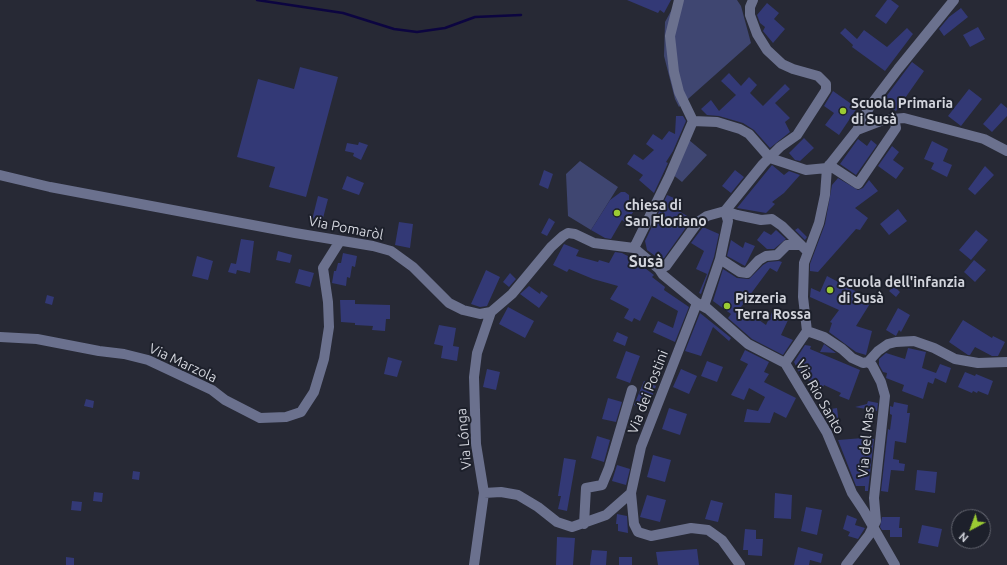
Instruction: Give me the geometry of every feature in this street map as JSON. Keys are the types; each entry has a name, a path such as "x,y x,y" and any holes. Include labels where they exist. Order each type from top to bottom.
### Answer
{"street":[{"path":"491,312 523,282 550,247 568,233 575,234 594,243 634,248 693,121 679,92 674,72 670,36 679,0"},
{"path":"725,211 763,164 797,135 826,90 826,84 818,76 793,69 782,64 767,50 750,15 750,7 753,0"},
{"path":"785,363 807,331 803,284 804,249 819,223 825,195 825,179 828,166 857,130 870,106 893,75 954,0"},
{"path":"693,121 717,122 740,129 749,134 770,158 786,162 806,170 828,166 858,184 896,128 894,118"},
{"path":"857,130 883,120 904,118 984,139 1007,151"},
{"name":"Via Pomaròl","path":"0,175 50,187 373,246 391,251 413,267 449,303 463,310 480,314 491,312"},
{"path":"659,269 666,266 698,222 708,216 725,211 749,218 772,219 782,226 804,249"},
{"name":"Via dei Postini","path":"725,211 728,220 720,259 641,446 631,493 634,524 638,532 644,535 660,535 691,528 708,530 722,540 740,565"},
{"name":"Via Marzola","path":"0,337 37,339 99,351 124,354 148,360 212,390 225,400 260,418 286,417 301,412 314,392 324,359 329,327 328,302 323,268 340,241"},
{"path":"720,259 740,272 747,273 759,260 766,256 776,255 787,245 804,249"},
{"name":"Via Rio Santo","path":"634,248 659,269 663,275 748,344 785,363 827,433 852,494 895,565"},
{"name":"Via Lónga","path":"474,565 484,493 476,444 474,377 477,353 491,312"},
{"path":"807,331 824,337 852,358 863,363 868,362 878,351 888,344 914,341 934,348 955,359 978,363 1007,362"},
{"name":"Via del Mas","path":"868,362 872,365 881,382 885,396 874,498 876,521 873,528"},
{"name":"Via dei Postini","path":"584,524 586,488 602,485 609,468 632,390"},
{"path":"484,493 501,492 518,495 538,507 557,522 572,527 606,515 631,493"},
{"path":"846,565 873,528"}],"shaded area":[{"path":"677,0 737,0 741,6 751,43 679,107 675,99 664,56 665,22"},
{"path":"689,140 707,155 682,182 672,174"},
{"path":"580,161 618,187 591,230 568,216 566,174"}],"building":[{"path":"627,0 671,0 664,13 660,10 658,13"},
{"path":"887,0 891,0 899,6 886,24 875,16"},
{"path":"767,3 779,13 774,19 785,29 773,43 763,31 765,27 760,23 757,15"},
{"path":"961,8 968,17 944,36 939,29 949,17"},
{"path":"978,27 985,39 970,47 963,35"},
{"path":"845,28 857,39 864,30 887,47 907,28 913,34 885,71 852,47 853,45 840,33"},
{"path":"912,62 924,71 896,111 882,102"},
{"path":"300,67 338,77 306,197 269,187 275,167 237,157 258,79 294,89"},
{"path":"729,73 741,86 749,77 757,85 750,93 763,106 785,84 790,89 775,103 790,118 785,122 790,132 770,148 754,130 743,123 719,116 707,115 701,109 711,100 719,111 736,95 721,81"},
{"path":"969,89 982,99 961,126 948,116"},
{"name":"Scuola Primaria di Susà","path":"833,91 857,108 839,135 825,125 834,113 824,106"},
{"path":"1001,103 1007,108 1007,116 992,132 983,124"},
{"path":"676,116 683,116 686,121 673,151 666,162 668,163 654,193 639,180 643,175 627,164 634,154 643,160 654,150 646,144 653,134 662,140 669,131 675,134"},
{"path":"804,138 814,148 800,161 795,160 789,153"},
{"path":"858,139 867,146 871,140 877,145 856,175 840,164"},
{"path":"932,141 948,149 943,161 952,165 947,177 931,169 934,163 924,159"},
{"path":"359,142 368,145 361,160 353,156 354,153 345,151 347,143 358,145"},
{"path":"892,146 899,152 893,160 904,168 896,179 878,166"},
{"path":"772,165 784,175 789,171 800,175 784,193 772,202 775,204 766,213 737,208"},
{"path":"985,166 994,175 975,195 968,189"},
{"path":"544,170 553,174 548,189 539,185"},
{"path":"735,170 744,177 731,193 722,186"},
{"path":"347,176 364,183 359,195 342,189"},
{"path":"838,178 858,190 863,188 869,180 878,191 855,208 868,218 860,230 856,229 818,272 810,271 810,264 825,224 832,185"},
{"name":"chiesa di San Floriano","path":"621,192 625,192 629,195 629,200 637,206 626,223 622,220 611,239 605,238 591,230 610,200"},
{"path":"667,195 674,198 672,202 681,208 679,211 692,219 662,261 647,250 645,241"},
{"path":"318,196 328,199 322,222 312,220"},
{"path":"898,209 907,221 889,235 880,224"},
{"path":"549,218 555,222 547,236 541,233"},
{"path":"399,222 413,224 410,248 395,245"},
{"path":"703,227 719,234 714,257 701,294 699,293 707,274 696,269 704,251 691,243"},
{"path":"798,228 807,237 805,240 795,230"},
{"path":"776,230 786,239 774,249 767,249 757,240 764,231 771,235"},
{"path":"976,230 988,240 971,260 959,250"},
{"path":"241,239 254,241 250,273 237,270 236,274 228,272 231,263 236,264"},
{"path":"731,240 743,248 745,242 755,246 745,266 727,256"},
{"path":"564,244 579,250 576,256 598,262 599,260 609,263 615,252 622,253 641,263 641,265 654,275 652,277 665,287 664,290 689,307 675,342 653,332 658,321 673,328 678,311 652,296 640,321 634,318 632,322 624,318 629,309 610,299 618,286 593,279 569,269 567,272 553,265"},
{"path":"278,251 292,255 290,263 276,260"},
{"path":"343,253 357,256 355,267 352,266 350,278 347,277 346,286 332,283 334,271 336,271 338,263 341,263"},
{"path":"197,256 213,261 208,280 192,276"},
{"path":"974,260 986,270 975,282 964,272"},
{"path":"768,262 782,262 777,272 770,268 741,307 766,325 773,310 789,318 781,335 793,340 783,355 752,339 728,318 731,314 713,301 723,269 737,278 749,279"},
{"path":"299,269 314,273 310,287 295,283"},
{"path":"486,270 500,277 487,306 480,307 471,304"},
{"path":"510,273 516,279 509,287 503,282"},
{"path":"827,276 857,292 871,302 856,326 872,331 866,355 856,352 829,332 832,323 830,322 839,310 810,297 811,288 820,292"},
{"path":"529,286 540,294 541,291 548,296 539,308 520,294"},
{"path":"894,286 900,292 896,297 889,291"},
{"path":"47,295 54,297 52,305 45,303"},
{"path":"340,300 355,300 355,304 390,305 390,319 386,319 385,331 372,330 373,326 355,325 355,323 341,322"},
{"path":"508,307 534,321 525,338 499,324"},
{"path":"898,308 910,315 901,332 899,330 896,336 886,330"},
{"path":"700,313 731,338 729,341 713,327 701,356 685,351"},
{"path":"963,320 992,338 993,336 1005,342 998,356 992,356 975,347 970,355 968,355 949,342"},
{"path":"439,325 456,328 453,346 459,347 457,361 441,358 443,346 434,344"},
{"path":"617,332 628,337 625,346 613,341"},
{"path":"824,344 836,353 820,352"},
{"path":"805,345 811,346 810,349 860,370 849,400 839,396 841,393 824,385 823,387 808,380 803,380 794,362"},
{"path":"908,348 926,352 922,368 936,373 940,364 951,368 946,383 935,378 933,384 928,382 923,399 902,391 904,385 886,378 887,373 883,372 879,365 879,359 886,353 905,359"},
{"path":"745,350 769,362 764,372 769,374 764,382 796,398 786,418 774,412 770,423 744,422 747,409 758,411 765,397 749,388 744,400 731,395 748,364 740,360"},
{"path":"626,351 640,356 630,383 616,378"},
{"path":"388,357 402,361 397,377 384,374"},
{"path":"707,361 723,367 717,382 701,376"},
{"path":"487,369 500,372 496,390 483,387"},
{"path":"681,369 697,376 689,394 673,387"},
{"path":"965,372 975,376 976,374 993,381 988,395 978,391 977,393 973,391 972,393 958,387"},
{"path":"644,381 656,386 647,410 634,405"},
{"path":"608,398 622,402 616,422 602,419"},
{"path":"86,399 94,401 93,408 84,406"},
{"path":"868,401 878,403 877,411 855,407 867,404"},
{"path":"894,402 908,405 907,413 910,413 906,443 895,441 893,459 899,460 899,463 905,464 904,471 891,470 888,492 881,491 888,429 890,430 892,415 890,414 890,406 893,407"},
{"path":"669,408 687,414 680,435 662,429"},
{"path":"837,408 839,424 830,425 825,418 824,410"},
{"path":"597,436 610,440 604,462 591,458"},
{"path":"863,438 874,439 868,491 865,491 865,486 856,486 838,440"},
{"path":"653,455 671,460 665,482 647,477"},
{"path":"564,458 576,460 567,511 558,509 561,496 558,496"},
{"path":"617,465 630,469 626,485 612,481"},
{"path":"917,470 937,472 935,493 915,490"},
{"path":"133,471 140,472 139,480 132,479"},
{"path":"94,492 103,493 102,502 93,501"},
{"path":"775,493 792,495 791,519 774,518"},
{"path":"647,495 666,500 660,522 640,517"},
{"path":"711,500 723,503 718,522 705,519"},
{"path":"72,501 82,502 81,511 71,510"},
{"path":"806,507 822,510 817,535 801,531"},
{"path":"617,514 627,516 628,533 618,531 618,524 616,524"},
{"path":"847,515 857,519 855,525 865,528 858,539 848,536 850,532 843,529"},
{"path":"882,517 900,517 899,528 902,528 902,537 890,537 890,530 882,530 880,527"},
{"path":"922,525 942,529 938,547 918,543"},
{"path":"745,529 756,530 756,539 763,539 762,556 748,555 748,550 743,550"},
{"path":"557,537 575,538 573,565 556,565"},
{"path":"798,547 823,554 821,563 810,560 809,565 794,565"},
{"path":"697,549 699,565 658,565 656,552"},
{"path":"592,550 607,551 606,565 590,565"},
{"path":"66,557 74,558 74,565 66,565"},
{"path":"619,557 632,557 632,565 619,565"}],"waterway":[{"path":"257,0 343,13 394,29 417,32 445,28 475,17 521,15"}],"place":[{"name":"Scuola Primaria di Susà","path":"843,111"},
{"name":"chiesa di San Floriano","path":"617,213"},
{"name":"Scuola dell'infanzia di Susà","path":"830,290"},
{"name":"Pizzeria Terra Rossa","path":"727,306"}],"district":[{"name":"Susà","path":"646,262"}]}
